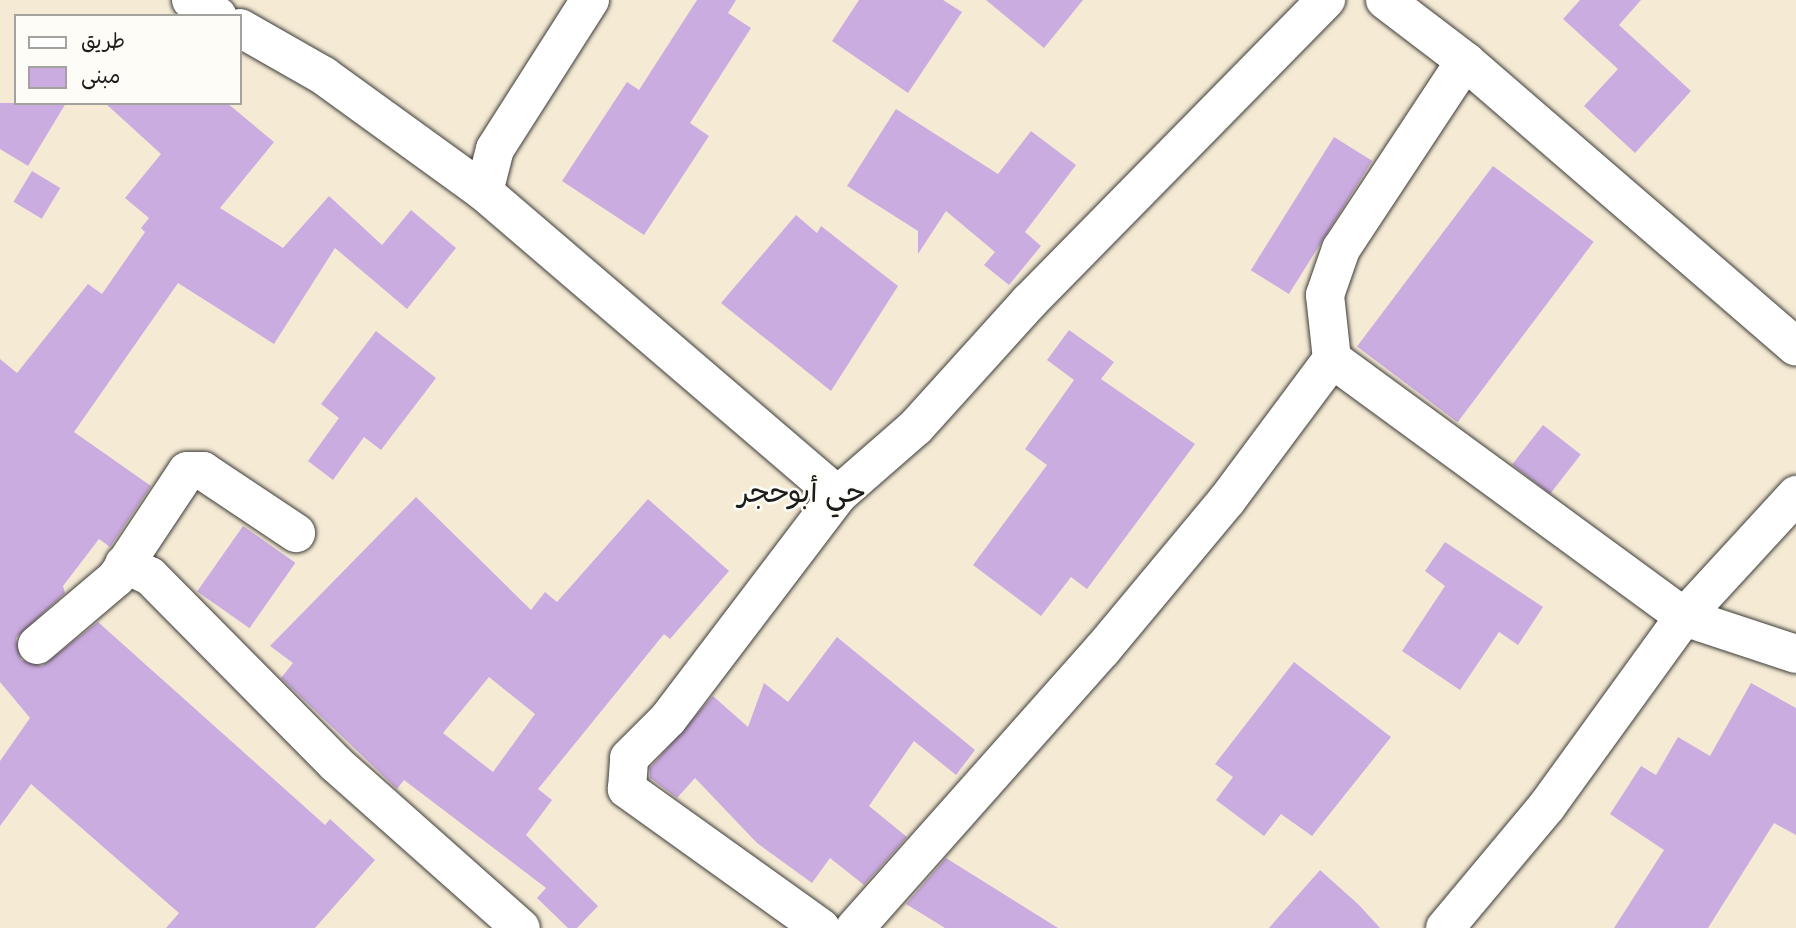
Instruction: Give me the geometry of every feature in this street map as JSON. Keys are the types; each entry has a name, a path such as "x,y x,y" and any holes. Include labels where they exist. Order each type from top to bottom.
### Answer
{"street":[{"path":"191,0 215,14"},
{"path":"484,192 495,149 590,0"},
{"path":"821,928 627,789 629,758 668,719 838,495 916,427 1029,302 1326,0"},
{"path":"1385,0 1465,61 1796,347"},
{"path":"242,29 324,76 484,192 838,495"},
{"path":"855,928 1129,617 1332,359 1325,295 1341,249 1465,61"},
{"path":"1332,359 1684,617 1796,654"},
{"path":"37,645 116,578 187,471 204,471 296,533"},
{"path":"1445,928 1547,806 1684,617 1796,495"},
{"path":"124,564 150,576 336,764 521,928"}],"building":[{"path":"697,0 736,0 728,13 751,28 690,123 709,136 644,235 562,181 627,82 639,90"},
{"path":"859,0 943,0 962,12 908,93 832,41"},
{"path":"986,0 1083,0 1044,48"},
{"path":"1580,0 1641,0 1619,25 1691,91 1635,153 1584,106 1618,69 1563,19"},
{"path":"0,103 65,105 28,166 0,149"},
{"path":"107,105 229,105 274,142 220,208 283,248 329,196 382,245 411,210 456,248 407,309 335,248 274,344 178,283 74,432 151,486 110,547 99,539 63,586 65,593 16,638 21,660 42,666 98,622 325,825 330,819 375,860 315,928 166,928 179,913 31,784 0,826 0,761 30,718 0,682 0,359 17,373 88,284 102,294 145,232 141,228 149,218 125,198 161,154"},
{"path":"896,109 998,174 1031,131 1076,165 1025,232 1041,246 1009,285 984,265 995,252 946,211 918,254 918,231 847,186"},
{"path":"1334,137 1372,161 1289,294 1251,270"},
{"path":"1493,166 1594,242 1458,422 1357,346"},
{"path":"32,171 60,188 42,219 13,202"},
{"path":"796,215 817,233 821,226 898,286 831,391 721,303"},
{"path":"1069,330 1114,362 1101,379 1195,444 1087,589 1071,577 1041,616 973,565 1047,465 1025,449 1074,380 1047,360"},
{"path":"376,331 436,378 381,450 364,437 333,480 308,461 339,418 321,404"},
{"path":"1543,425 1581,455 1550,494 1512,464"},
{"path":"416,497 531,610 545,592 557,602 648,499 729,571 670,639 664,634 538,789 552,800 526,835 598,906 577,928 568,928 537,898 546,888 404,780 397,789 281,678 293,663 270,646","holes":["489,677 535,714 493,772 443,733"]},
{"path":"243,526 295,563 250,628 197,592"},
{"path":"1445,542 1543,607 1518,645 1499,632 1460,690 1402,651 1445,586 1425,571"},
{"path":"837,637 975,750 956,775 914,741 869,806 907,837 864,885 830,858 812,883 757,843 695,778 677,798 650,778 650,768 713,696 748,727 764,683 788,702"},
{"path":"1294,662 1391,737 1312,836 1281,814 1264,836 1216,800 1233,777 1215,764"},
{"path":"1751,683 1796,708 1796,835 1774,823 1708,928 1614,928 1664,850 1610,814 1641,766 1656,775 1678,737 1710,756"},
{"path":"946,858 1058,928 945,928 906,904"},
{"path":"1320,870 1359,905 1380,928 1269,928"}],"district":[{"name":"حي أبوحجر","path":"802,492"}]}
